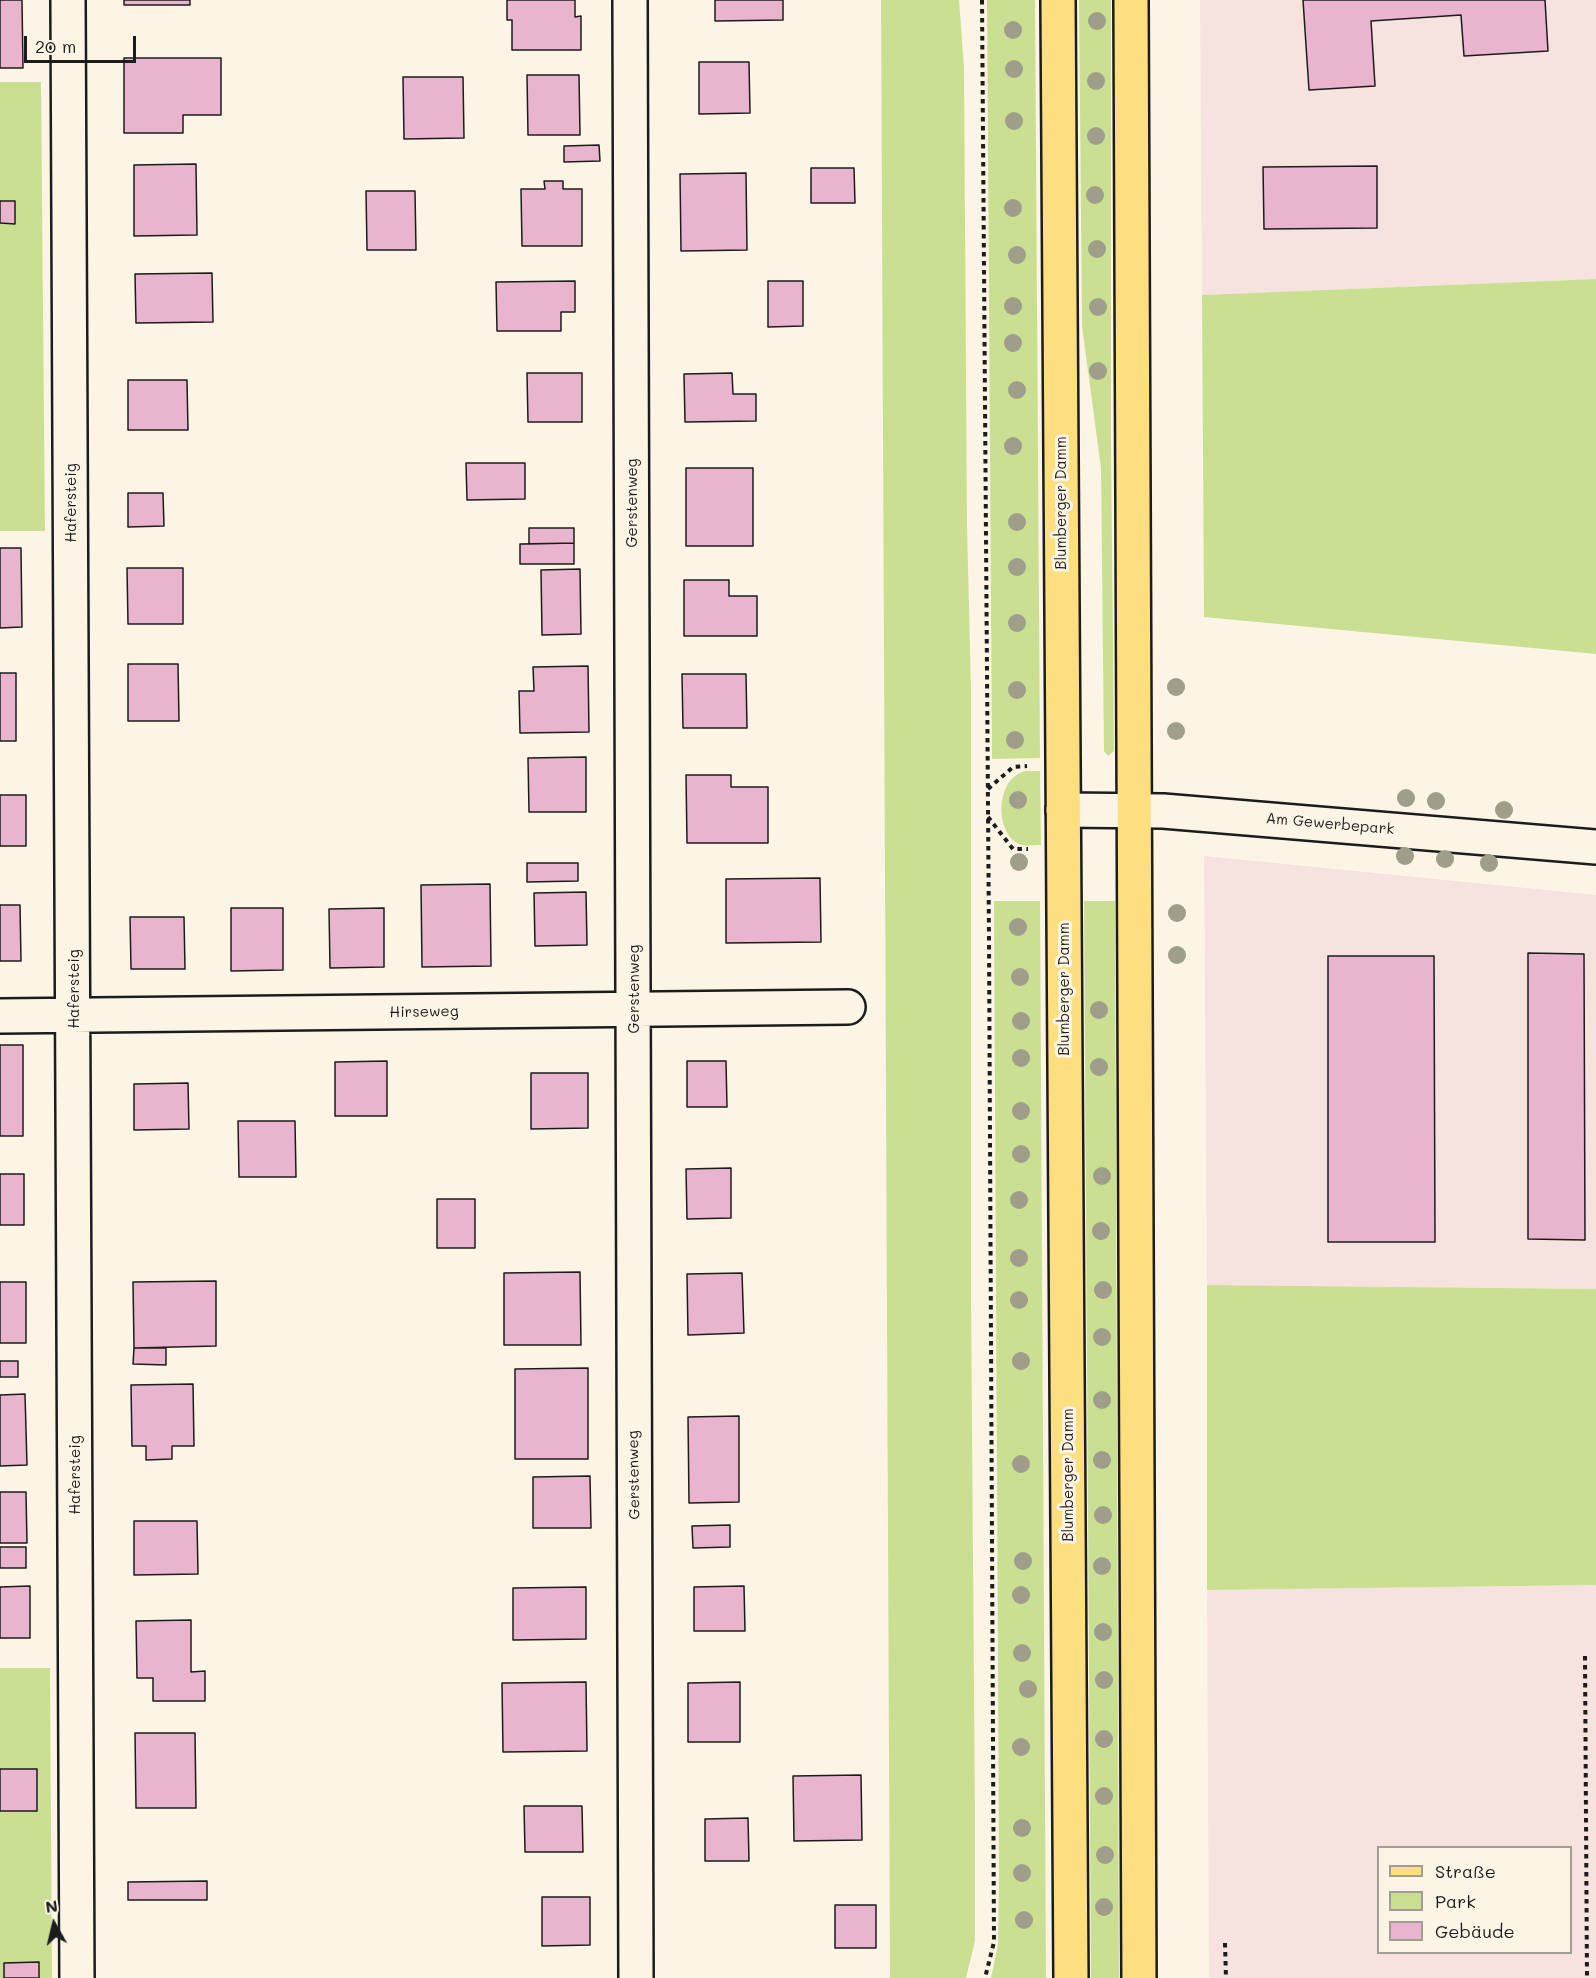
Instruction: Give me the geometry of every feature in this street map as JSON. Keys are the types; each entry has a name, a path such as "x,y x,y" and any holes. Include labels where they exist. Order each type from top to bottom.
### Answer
{"main road":[{"name":"Blumberger Damm","path":"1058,0 1071,1978"},
{"path":"1131,0 1139,1978"}],"street":[{"name":"Hafersteig","path":"68,0 77,1978"},
{"name":"Gerstenweg","path":"630,0 636,1978"},
{"name":"Am Gewerbepark","path":"1063,810 1135,810 1208,814 1596,847"},
{"name":"Hirseweg","path":"0,1016 848,1007"}],"path":[{"path":"982,0 994,1942 985,1978"},
{"path":"988,789 1013,767 1030,766"},
{"path":"988,817 1013,849 1031,849"},
{"path":"1585,1656 1587,1978"},
{"path":"1225,1943 1226,1978"}],"shaded area":[{"path":"1200,0 1596,0 1596,279 1202,295"},
{"path":"1204,856 1596,895 1596,1289 1207,1285"},
{"path":"1596,1585 1596,1978 1209,1978 1207,1590"}],"green space":[{"path":"881,0 959,0 964,67 967,526 971,687 971,1295 975,1817 975,1941 966,1978 890,1978"},
{"path":"987,0 1035,0 1040,758 992,759"},
{"path":"1079,0 1111,0 1114,751 1108,756 1104,751 1101,468 1082,326"},
{"path":"0,82 41,82 45,531 0,531"},
{"path":"1596,279 1596,654 1204,617 1202,295"},
{"path":"1026,771 1040,771 1041,845 1022,845 1013,840 1003,820 1003,796 1008,785 1015,776"},
{"path":"994,901 1040,901 1046,1978 991,1978 998,1944 999,1879"},
{"path":"1084,901 1115,901 1119,1978 1091,1978"},
{"path":"1207,1285 1596,1289 1596,1585 1207,1590"},
{"path":"0,1668 50,1668 52,1978 0,1978"}],"building":[{"path":"0,0 22,0 23,68 0,68"},
{"path":"124,0 190,0 190,5 124,5"},
{"path":"507,0 575,0 575,17 581,16 581,50 512,50 512,20 507,20"},
{"path":"715,0 783,0 783,20 715,21"},
{"path":"1303,0 1545,0 1548,51 1464,56 1461,15 1371,21 1375,86 1309,90"},
{"path":"124,58 221,58 221,115 183,115 183,133 124,133"},
{"path":"699,62 749,62 750,113 699,114"},
{"path":"527,75 579,75 580,135 528,135"},
{"path":"403,77 463,77 464,138 404,139"},
{"path":"599,145 600,161 564,162 564,146"},
{"path":"196,164 197,235 134,236 134,165"},
{"path":"1377,166 1377,228 1264,229 1263,167"},
{"path":"811,168 854,168 855,203 811,203"},
{"path":"746,173 747,250 681,251 680,174"},
{"path":"544,181 563,181 563,189 582,189 582,246 522,246 521,189 545,189"},
{"path":"366,191 415,191 416,250 367,250"},
{"path":"0,201 15,201 15,224 0,223"},
{"path":"212,273 213,322 136,323 135,274"},
{"path":"575,281 575,312 561,312 561,331 497,331 496,282"},
{"path":"768,281 803,281 803,326 768,327"},
{"path":"527,373 582,373 582,422 528,422"},
{"path":"732,373 733,394 756,394 756,421 685,422 684,374"},
{"path":"128,380 187,380 188,430 128,430"},
{"path":"466,463 525,463 525,499 467,500"},
{"path":"686,468 753,468 753,546 686,546"},
{"path":"128,493 163,493 164,526 128,527"},
{"path":"529,528 574,528 574,543 529,544"},
{"path":"574,543 574,564 520,564 520,544"},
{"path":"0,548 21,548 22,627 0,628"},
{"path":"127,568 183,568 183,624 128,624"},
{"path":"580,569 581,634 542,635 541,570"},
{"path":"684,580 729,580 729,596 757,596 757,636 684,636"},
{"path":"128,664 178,664 179,721 128,721"},
{"path":"588,666 589,732 520,733 519,691 534,691 533,667"},
{"path":"0,673 16,673 16,741 0,741"},
{"path":"682,674 746,674 747,728 683,728"},
{"path":"586,757 586,812 529,812 528,758"},
{"path":"686,775 731,775 731,787 768,787 768,843 687,843"},
{"path":"0,795 26,795 26,846 0,846"},
{"path":"527,863 578,863 578,881 527,882"},
{"path":"820,878 821,942 726,943 726,879"},
{"path":"490,884 491,966 422,967 421,885"},
{"path":"586,892 587,945 535,946 534,893"},
{"path":"0,905 20,905 21,961 0,961"},
{"path":"231,908 283,908 283,970 231,971"},
{"path":"384,908 384,967 330,968 329,909"},
{"path":"130,917 184,917 185,969 131,969"},
{"path":"1528,953 1584,954 1585,1240 1528,1239"},
{"path":"1328,956 1434,956 1435,1242 1328,1242"},
{"path":"0,1045 23,1045 23,1136 0,1136"},
{"path":"387,1061 387,1116 335,1116 335,1062"},
{"path":"687,1061 726,1061 727,1107 687,1107"},
{"path":"531,1073 588,1073 588,1128 531,1129"},
{"path":"188,1083 189,1129 134,1130 134,1084"},
{"path":"238,1121 295,1121 296,1177 239,1177"},
{"path":"731,1168 731,1218 687,1219 686,1169"},
{"path":"0,1174 24,1174 24,1225 0,1225"},
{"path":"437,1199 475,1199 475,1248 437,1248"},
{"path":"580,1272 581,1345 504,1345 504,1273"},
{"path":"742,1273 744,1333 688,1335 687,1274"},
{"path":"216,1281 216,1346 134,1348 133,1282"},
{"path":"0,1282 26,1282 26,1343 0,1343"},
{"path":"134,1348 166,1348 166,1365 133,1364"},
{"path":"0,1361 18,1361 18,1377 0,1377"},
{"path":"588,1368 588,1459 515,1459 515,1369"},
{"path":"193,1384 194,1446 172,1446 172,1459 146,1460 146,1446 132,1446 131,1385"},
{"path":"25,1394 27,1465 0,1466 0,1395"},
{"path":"739,1416 739,1502 689,1503 688,1417"},
{"path":"590,1476 591,1528 533,1528 533,1477"},
{"path":"0,1492 26,1492 27,1543 0,1543"},
{"path":"134,1521 197,1521 198,1574 134,1575"},
{"path":"730,1525 730,1547 693,1548 692,1526"},
{"path":"0,1547 26,1547 26,1568 0,1568"},
{"path":"30,1586 30,1638 0,1638 0,1587"},
{"path":"744,1586 745,1631 694,1631 694,1587"},
{"path":"586,1587 586,1639 513,1640 513,1588"},
{"path":"191,1620 191,1672 205,1671 205,1701 153,1701 153,1678 137,1678 136,1621"},
{"path":"586,1682 587,1751 503,1752 502,1683"},
{"path":"740,1682 740,1742 688,1742 688,1683"},
{"path":"135,1733 195,1733 196,1808 136,1808"},
{"path":"0,1769 37,1769 37,1811 0,1811"},
{"path":"861,1775 862,1840 794,1841 793,1776"},
{"path":"524,1806 582,1806 583,1852 525,1852"},
{"path":"748,1818 749,1861 705,1861 705,1819"},
{"path":"207,1881 207,1900 128,1900 128,1882"},
{"path":"542,1897 590,1897 590,1945 542,1946"},
{"path":"835,1905 876,1905 876,1948 835,1948"},
{"path":"39,1962 39,1978 4,1978 4,1963"}]}
